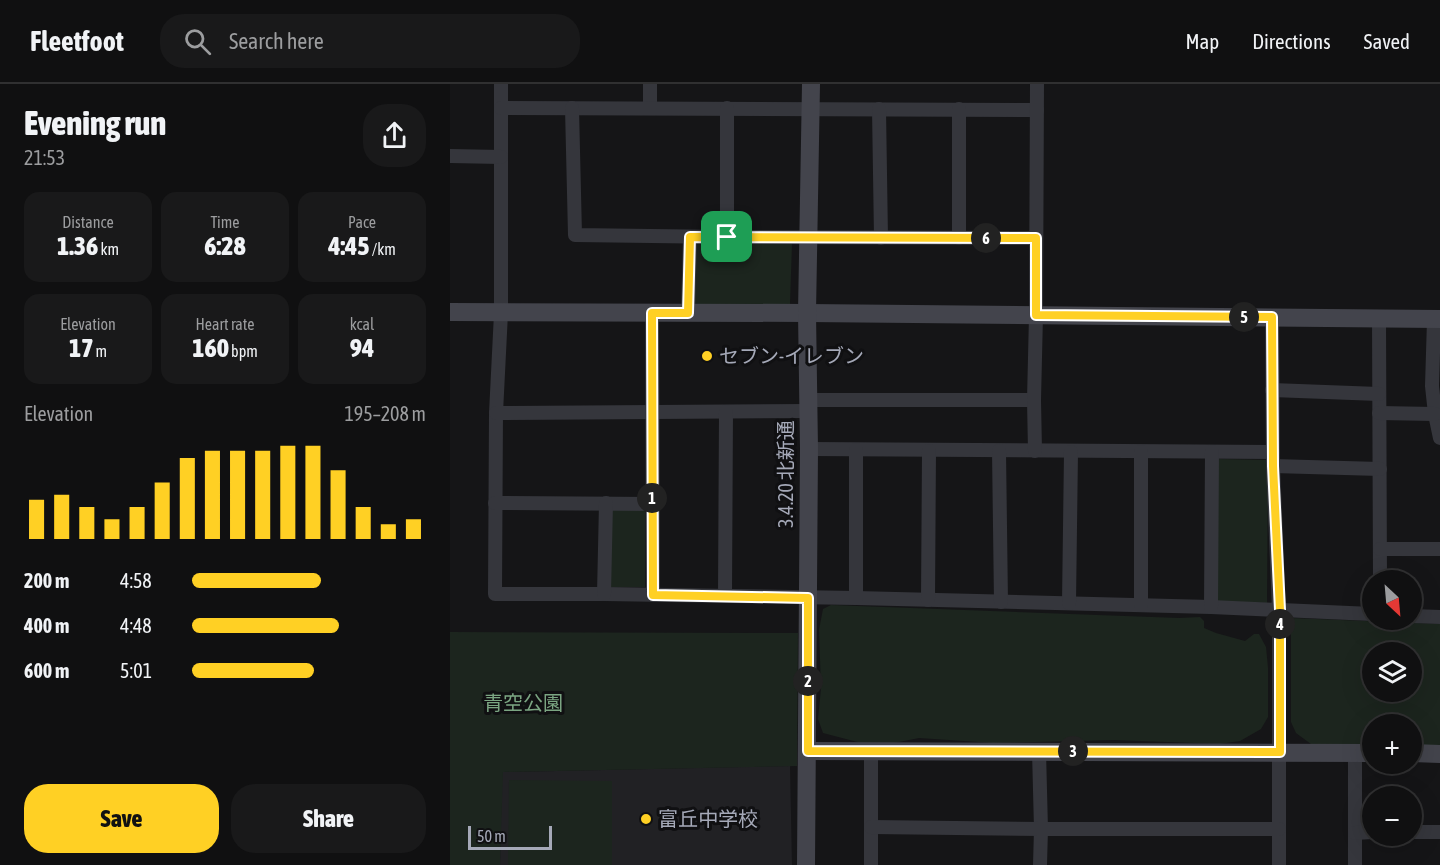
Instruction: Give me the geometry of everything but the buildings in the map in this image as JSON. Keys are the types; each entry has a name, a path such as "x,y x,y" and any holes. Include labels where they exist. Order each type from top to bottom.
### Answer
{"street":[{"path":"501,84 501,313 496,413 495,594 856,598 1211,607 1362,614"},
{"path":"650,84 650,108"},
{"name":"3.4.20 北新通","path":"806,865 809,449 807,313 811,84"},
{"path":"1035,451 1037,84"},
{"path":"501,108 1037,110"},
{"path":"572,108 575,235 1036,238"},
{"path":"727,108 727,237"},
{"path":"879,109 881,238"},
{"path":"959,109 959,238"},
{"path":"450,156 501,158"},
{"path":"688,313 690,237"},
{"path":"450,312 807,313 1437,320 1432,386 1440,438"},
{"path":"652,313 653,595"},
{"path":"1272,317 1273,459 1280,610 1279,865"},
{"path":"1379,318 1380,570"},
{"path":"1272,390 1379,394"},
{"path":"496,413 726,412 808,406 1034,400"},
{"path":"725,596 726,412"},
{"path":"1379,413 1435,414"},
{"path":"809,449 1212,452 1380,469"},
{"path":"856,450 856,598"},
{"path":"928,600 929,451"},
{"path":"999,451 1001,602"},
{"path":"1069,603 1071,452"},
{"path":"1141,452 1141,605"},
{"path":"1211,607 1212,452"},
{"path":"495,503 652,504"},
{"path":"604,594 606,503"},
{"path":"1380,549 1440,549"},
{"path":"1422,616 1440,617"},
{"path":"808,751 1362,752"},
{"path":"871,751 871,865"},
{"path":"1039,751 1040,865"},
{"path":"1422,753 1440,754"},
{"path":"1355,865 1355,832 1362,770"},
{"path":"871,827 1279,829"},
{"path":"1355,832 1362,832"},
{"path":"1422,832 1440,832"}],"shaded area":[{"name":"富丘中学校","path":"790,766 792,865 500,865 502,772"}],"green space":[{"path":"695,244 792,244 790,304 694,305"},
{"path":"1218,459 1268,460 1267,603 1216,601"},
{"path":"609,508 645,509 645,587 608,587"},
{"path":"831,605 1200,617 1204,621 1204,628 1216,633 1245,641 1254,634 1259,634 1266,647 1268,717 1261,729 1240,741 1220,744 1114,740 993,743 919,738 889,744 865,744 823,733 818,719 821,688 819,630 823,609"},
{"path":"1291,618 1362,621 1362,630 1422,630 1422,623 1440,624 1440,745 1422,745 1422,714 1362,714 1362,745 1311,744 1296,733 1291,722"},
{"name":"青空公園","path":"450,632 798,633 797,766 503,772 500,865 450,865"},
{"path":"509,780 612,781 612,865 508,865"}],"place":[{"name":"セブン-イレブン","path":"707,356"},
{"name":"富丘中学校","path":"646,819"}],"route":[{"path":"690,237 727,237 1036,238 1036,315 1272,317 1273,466 1280,610 1280,752 808,751 808,598 653,595 652,313 688,313 690,237"}]}
